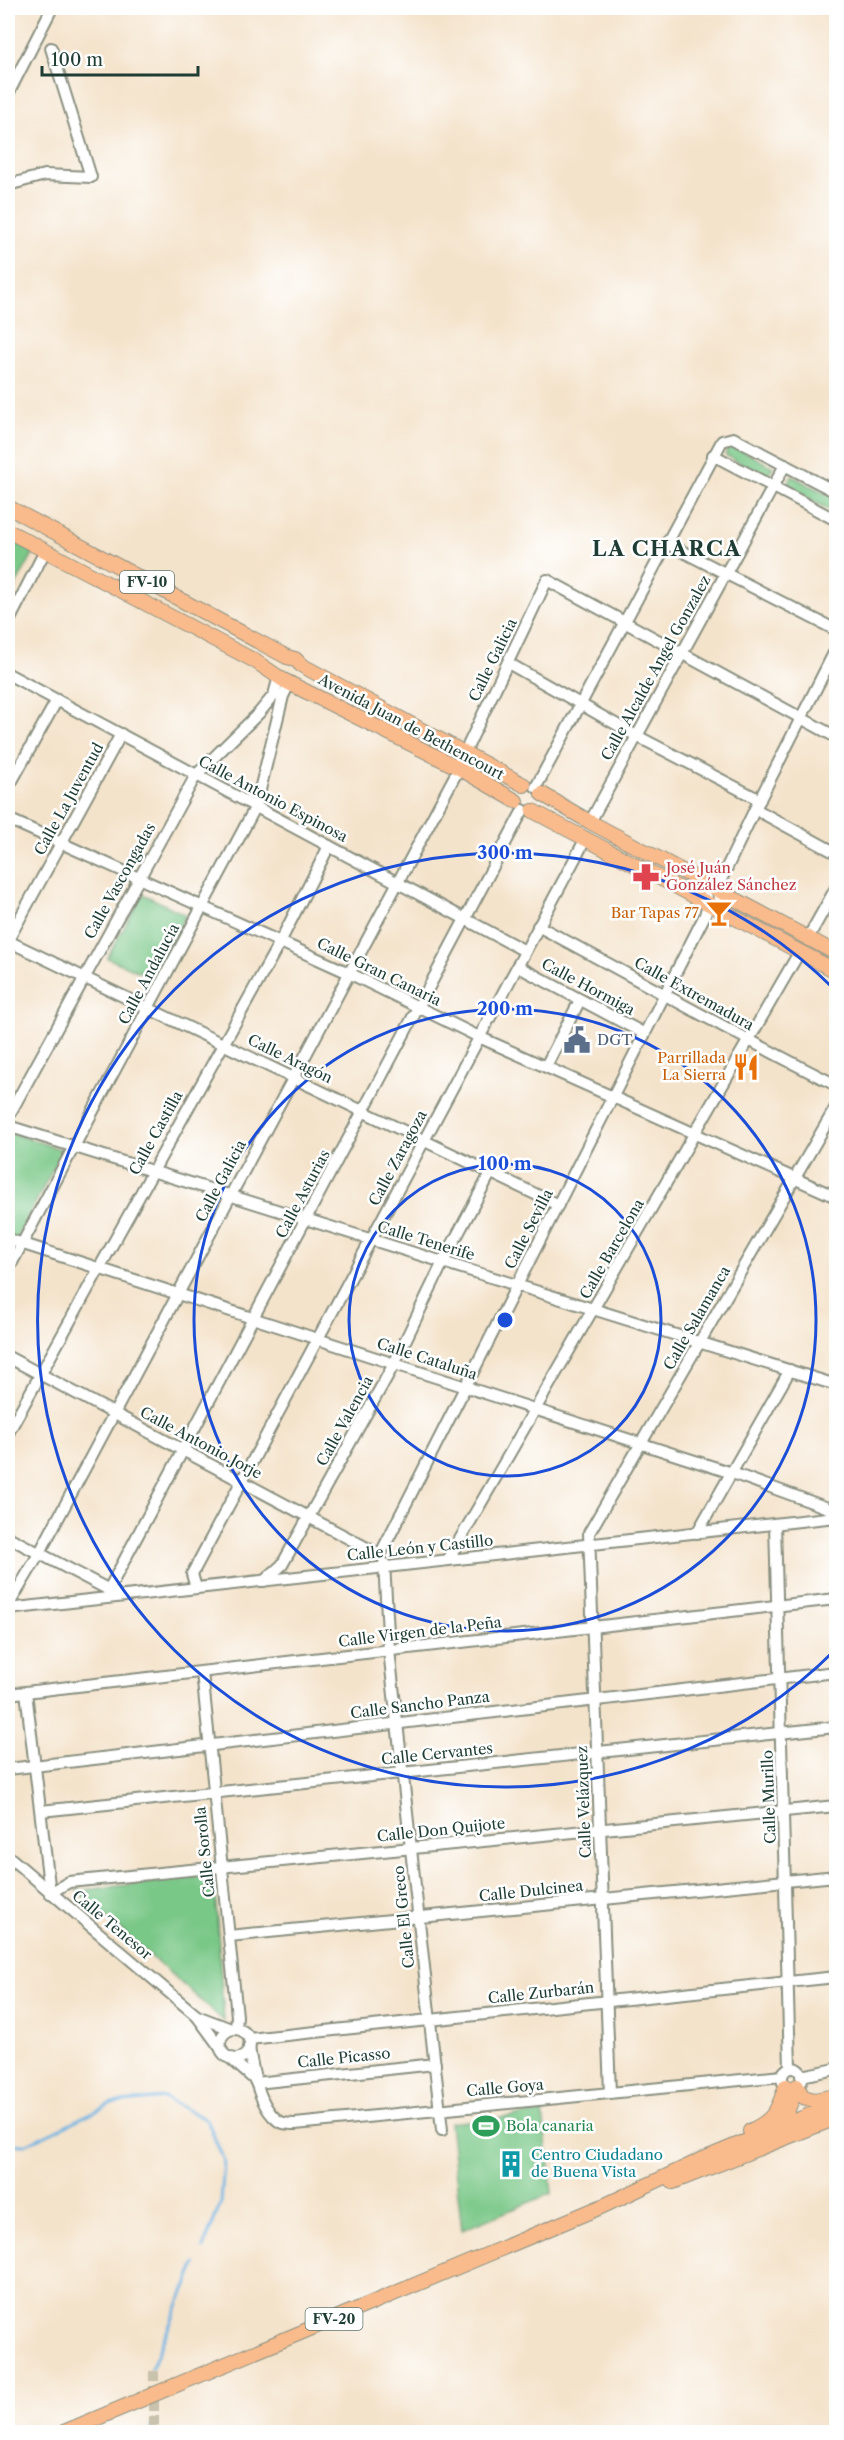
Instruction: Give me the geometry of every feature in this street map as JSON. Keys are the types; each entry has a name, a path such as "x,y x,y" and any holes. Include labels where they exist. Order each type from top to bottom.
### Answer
{"main road":[{"name":"FV-10","path":"8,507 287,657 295,658 301,665"},
{"name":"Avenida Juan de Bethencourt","path":"8,531 255,661 284,679 459,768 524,808"},
{"path":"287,657 279,662 277,668 284,679 298,678 302,672 301,665"},
{"name":"Avenida Juan de Bethencourt","path":"301,665 534,789"},
{"name":"FV-10","path":"534,789 590,822 837,952"},
{"path":"534,789 542,801 524,808 516,795 534,789"},
{"name":"FV-10","path":"524,808 836,968"},
{"path":"791,2083 803,2097 814,2100 837,2096"},
{"path":"791,2083 802,2110 824,2116 837,2111"},
{"path":"783,2126 791,2083"},
{"path":"700,2166 718,2147 764,2124 777,2111 791,2083"},
{"name":"FV-20","path":"700,2166 783,2126 837,2104"},
{"name":"FV-20","path":"64,2433 700,2166 837,2118"}],"street":[{"path":"8,94 52,8"},
{"path":"8,185 45,175 91,177 51,48"},
{"path":"534,789 722,441 733,438 837,492"},
{"path":"713,455 837,520"},
{"name":"Calle Alcalde Angel Gonzalez","path":"590,822 635,735 785,465"},
{"path":"666,543 837,630"},
{"path":"8,623 45,551"},
{"name":"Calle Galicia","path":"465,752 547,580 623,622"},
{"path":"623,622 837,737"},
{"path":"715,906 717,888 837,649"},
{"path":"508,663 837,853"},
{"name":"Calle Antonio Espinosa","path":"8,674 525,951"},
{"name":"Calle Vascongadas","path":"8,1117 196,774 259,713 284,679"},
{"name":"Calle Andalucía","path":"8,1270 256,807 283,696 284,679"},
{"path":"8,788 57,700"},
{"name":"Calle La Juventud","path":"8,941 121,734"},
{"name":"Calle Galicia","path":"8,1607 39,1554 459,768"},
{"name":"Calle Asturias","path":"108,1591 524,808"},
{"name":"Calle Gran Canaria","path":"8,819 349,973 480,1037 837,1197"},
{"name":"Calle Zaragoza","path":"195,1588 192,1574 586,838"},
{"name":"Calle Castilla","path":"8,1433 280,942 329,846"},
{"path":"704,881 715,906"},
{"path":"808,938 837,888"},
{"name":"Calle Sevilla","path":"380,1555 705,915 715,906"},
{"name":"Calle Extremadura","path":"538,926 666,993 748,1041 837,1085"},
{"name":"Calle Aragón","path":"8,941 558,1205"},
{"name":"Calle Barcelona","path":"448,1560 537,1410 800,951"},
{"name":"Calle Hormiga","path":"517,966 645,1034"},
{"path":"546,1066 580,1000"},
{"name":"Calle Salamanca","path":"588,1545 589,1533 837,1107"},
{"name":"Calle Tenerife","path":"8,1126 837,1385"},
{"name":"Calle Valencia","path":"264,1581 282,1565 394,1364 443,1262 491,1172"},
{"name":"Calle Cataluña","path":"8,1239 641,1443 837,1511"},
{"name":"Calle Antonio Jorje","path":"8,1357 380,1555"},
{"path":"697,1533 790,1370"},
{"name":"Calle León y Castillo","path":"8,1607 127,1596 837,1517"},
{"name":"Calle Murillo","path":"775,1524 790,1982 791,2083"},
{"path":"8,1537 108,1591 127,1596"},
{"name":"Calle Velázquez","path":"588,1545 610,2093"},
{"path":"380,1555 386,1567"},
{"name":"Calle El Greco","path":"386,1567 384,1581 389,1650 442,2130"},
{"name":"Calle Virgen de la Peña","path":"8,1694 837,1599"},
{"name":"Calle Sorolla","path":"202,1672 237,2016 233,2029"},
{"name":"Calle Sancho Panza","path":"8,1769 837,1672"},
{"path":"26,1692 50,1893"},
{"name":"Calle Cervantes","path":"41,1811 837,1727"},
{"name":"Calle Don Quijote","path":"50,1893 69,1882 837,1806"},
{"name":"Calle Tenesor","path":"8,1856 197,2016 225,2053"},
{"name":"Calle Dulcinea","path":"229,1936 837,1876"},
{"name":"Calle Zurbarán","path":"249,2043 430,2019 837,1977"},
{"name":"Calle Tenesor","path":"197,2016 233,2029"},
{"path":"233,2029 243,2032 249,2043 242,2056 225,2053 222,2037 233,2029"},
{"name":"Calle Goya","path":"249,2043 256,2082 274,2116 286,2124 610,2093 791,2083 837,2069"},
{"name":"Calle Goya","path":"225,2053 256,2082"},
{"name":"Calle Picasso","path":"256,2082 435,2064"}],"green space":[{"path":"730,444 773,467 767,477 725,455"},
{"path":"792,476 836,499 836,514 786,486"},
{"path":"8,538 34,552 8,599"},
{"path":"143,894 186,915 151,977 107,958"},
{"path":"8,1132 63,1150 10,1251 8,1250"},
{"path":"214,1874 224,2021 77,1891"},
{"path":"543,2113 552,2193 462,2230 450,2123"}],"waterway":[{"path":"8,2144 25,2145 112,2103 164,2098 207,2120 224,2161 221,2203 203,2248"},
{"path":"151,2369 196,2264"},
{"path":"151,2426 152,2432"}],"tunnel":[{"path":"154,2368 154,2426"}],"place":[{"name":"José Juán González Sánchez","path":"646,877"},
{"name":"Bar Tapas 77","path":"719,913"},
{"name":"DGT","path":"577,1040"},
{"name":"Parrillada La Sierra","path":"746,1067"},
{"name":"Bola canaria","path":"486,2126"},
{"name":"Centro Ciudadano de Buena Vista","path":"511,2164"}],"district":[{"name":"LA CHARCA","path":"667,549"}]}
